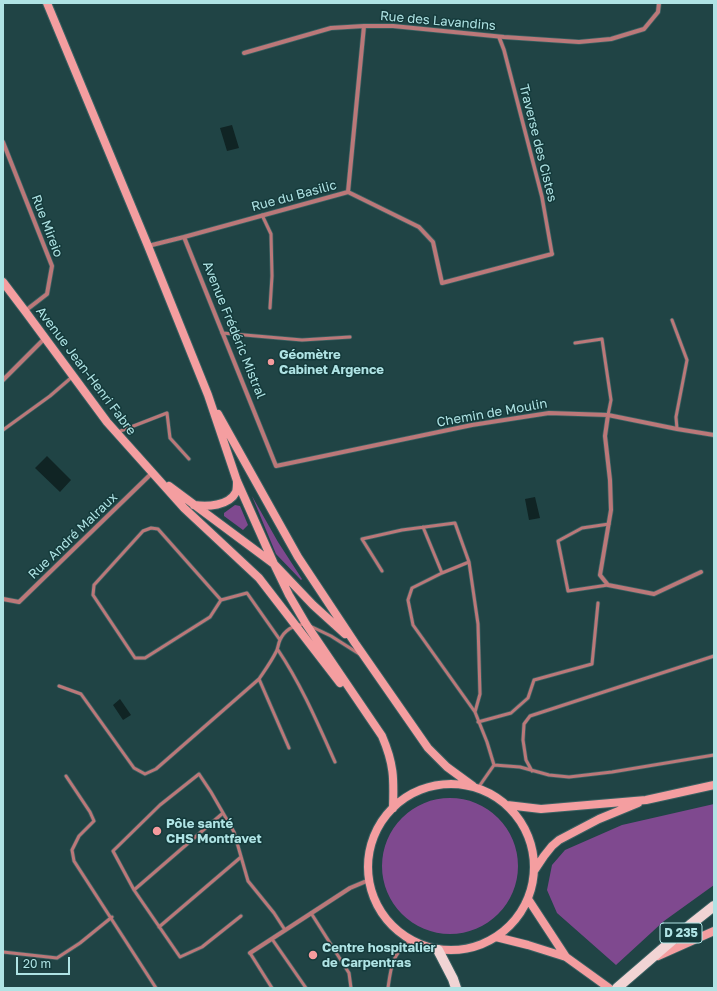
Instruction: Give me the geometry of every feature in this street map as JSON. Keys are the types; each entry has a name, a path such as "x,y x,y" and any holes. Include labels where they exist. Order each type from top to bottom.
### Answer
{"main road":[{"path":"47,3 208,395 237,481 274,564 289,595 306,624 382,736 388,751 392,768 392,808"},
{"name":"Avenue Jean-Henri Fabre","path":"3,282 26,310 45,338 116,433 152,473"},
{"path":"208,395 298,557 355,643 428,748 448,767 476,787 494,795 507,805 523,824 528,836 532,847 534,871 531,890 520,914 509,927 496,938 478,946 458,950 438,950 410,940 395,928 382,914 374,898 369,880 368,860 372,841 380,823 392,808 410,794 430,786 452,783 476,787"},
{"path":"152,473 274,564 313,604 355,643"},
{"path":"152,473 184,508 259,578 334,677 364,711"},
{"path":"194,505 206,507 219,504 230,499 236,492 237,481"},
{"path":"507,805 540,809 646,800 714,785"},
{"path":"534,871 552,846 559,840 599,819 646,800"},
{"path":"528,899 566,957"},
{"name":"D 235","path":"617,988 714,906"},
{"path":"648,961 714,931"},
{"path":"496,938 528,945 566,957 609,988"},
{"path":"438,950 456,988"}],"street":[{"name":"Rue des Lavandins","path":"348,192 364,26 393,26 499,37 579,42 611,39 644,29 658,12 659,3"},
{"path":"244,53 331,28 364,26"},
{"name":"Traverse des Cistes","path":"499,37 504,50 542,197 552,254"},
{"name":"Rue Mireio","path":"3,142 52,266 47,294 26,310"},
{"name":"Rue du Basilic","path":"184,236 348,192 419,227 433,242 442,283 552,254"},
{"path":"148,246 184,236"},
{"name":"Avenue Frédéric Mistral","path":"184,236 276,466"},
{"path":"3,380 45,338"},
{"name":"Chemin de Moulin","path":"276,466 472,425 549,413 608,415 714,435"},
{"path":"608,415 605,436 610,480 611,510 600,575 608,585 654,594 701,572"},
{"name":"Rue André Malraux","path":"3,599 19,602 152,473"},
{"path":"250,953 350,888 369,880"}],"lane":[{"path":"262,215 270,234 272,276 270,308"},
{"path":"672,320 687,360 676,417 677,429"},
{"path":"222,333 302,340 350,337"},
{"path":"575,343 602,339 611,400 608,415"},
{"path":"3,430 50,396 73,376"},
{"path":"116,433 167,414 170,438 189,459"},
{"path":"382,571 362,539 402,530 455,523 469,562 478,624 480,694 475,712"},
{"path":"608,585 568,591 558,541 582,528 609,524"},
{"path":"423,527 442,573"},
{"path":"221,600 158,529 151,528 143,531 94,585 93,595 135,658 145,658 210,617 221,600 247,593 280,640"},
{"path":"469,562 412,588 408,600 413,625 475,712 494,765"},
{"path":"478,722 511,713 528,698 534,680 592,664 598,602"},
{"path":"59,686 81,694 134,768 145,774 156,768 259,679 270,665 278,650 280,640 294,625 306,624 331,636 367,660"},
{"path":"278,650 308,703 335,762"},
{"path":"532,771 526,760 523,740 524,724 530,716 714,656"},
{"path":"259,679 289,748"},
{"path":"494,765 520,767 549,775 569,777 612,772 714,755"},
{"path":"476,787 494,765"},
{"path":"241,916 202,947 180,957 134,890 113,851 160,805 199,774 212,792 234,832 248,881 274,913 285,930"},
{"path":"66,776 90,812 94,821 80,836 72,850 74,861 112,917 156,988"},
{"path":"134,890 223,813"},
{"path":"159,927 241,857"},
{"path":"310,913 350,973 351,988"},
{"path":"3,952 57,958 80,943 112,917"},
{"path":"272,939 306,988"},
{"path":"388,988 392,964 400,948 410,940"},
{"path":"250,953 272,988"}],"shaded area":[{"path":"252,496 278,542 302,579 301,580 276,554"},
{"path":"235,505 240,506 248,525 243,530 224,516 224,513"},
{"path":"443,798 457,798 476,803 488,809 503,823 513,840 517,853 517,879 513,892 507,904 493,919 488,923 470,931 457,934 443,934 424,929 412,923 397,909 393,904 385,886 382,873 382,859 387,840 393,828 407,813 412,809 430,801"},
{"path":"714,804 714,885 664,921 616,965 557,913 547,890 552,865 565,850 622,825"}],"water":[{"path":"232,125 239,148 227,151 220,128"},
{"path":"47,456 71,480 60,492 35,468"},
{"path":"535,497 540,518 529,520 525,499"},
{"path":"120,699 131,715 123,720 113,705"}],"place":[{"name":"Géomètre Cabinet Argence","path":"271,362"},
{"name":"Pôle santé CHS Montfavet","path":"157,831"},
{"name":"Centre hospitalier de Carpentras","path":"313,955"}]}
